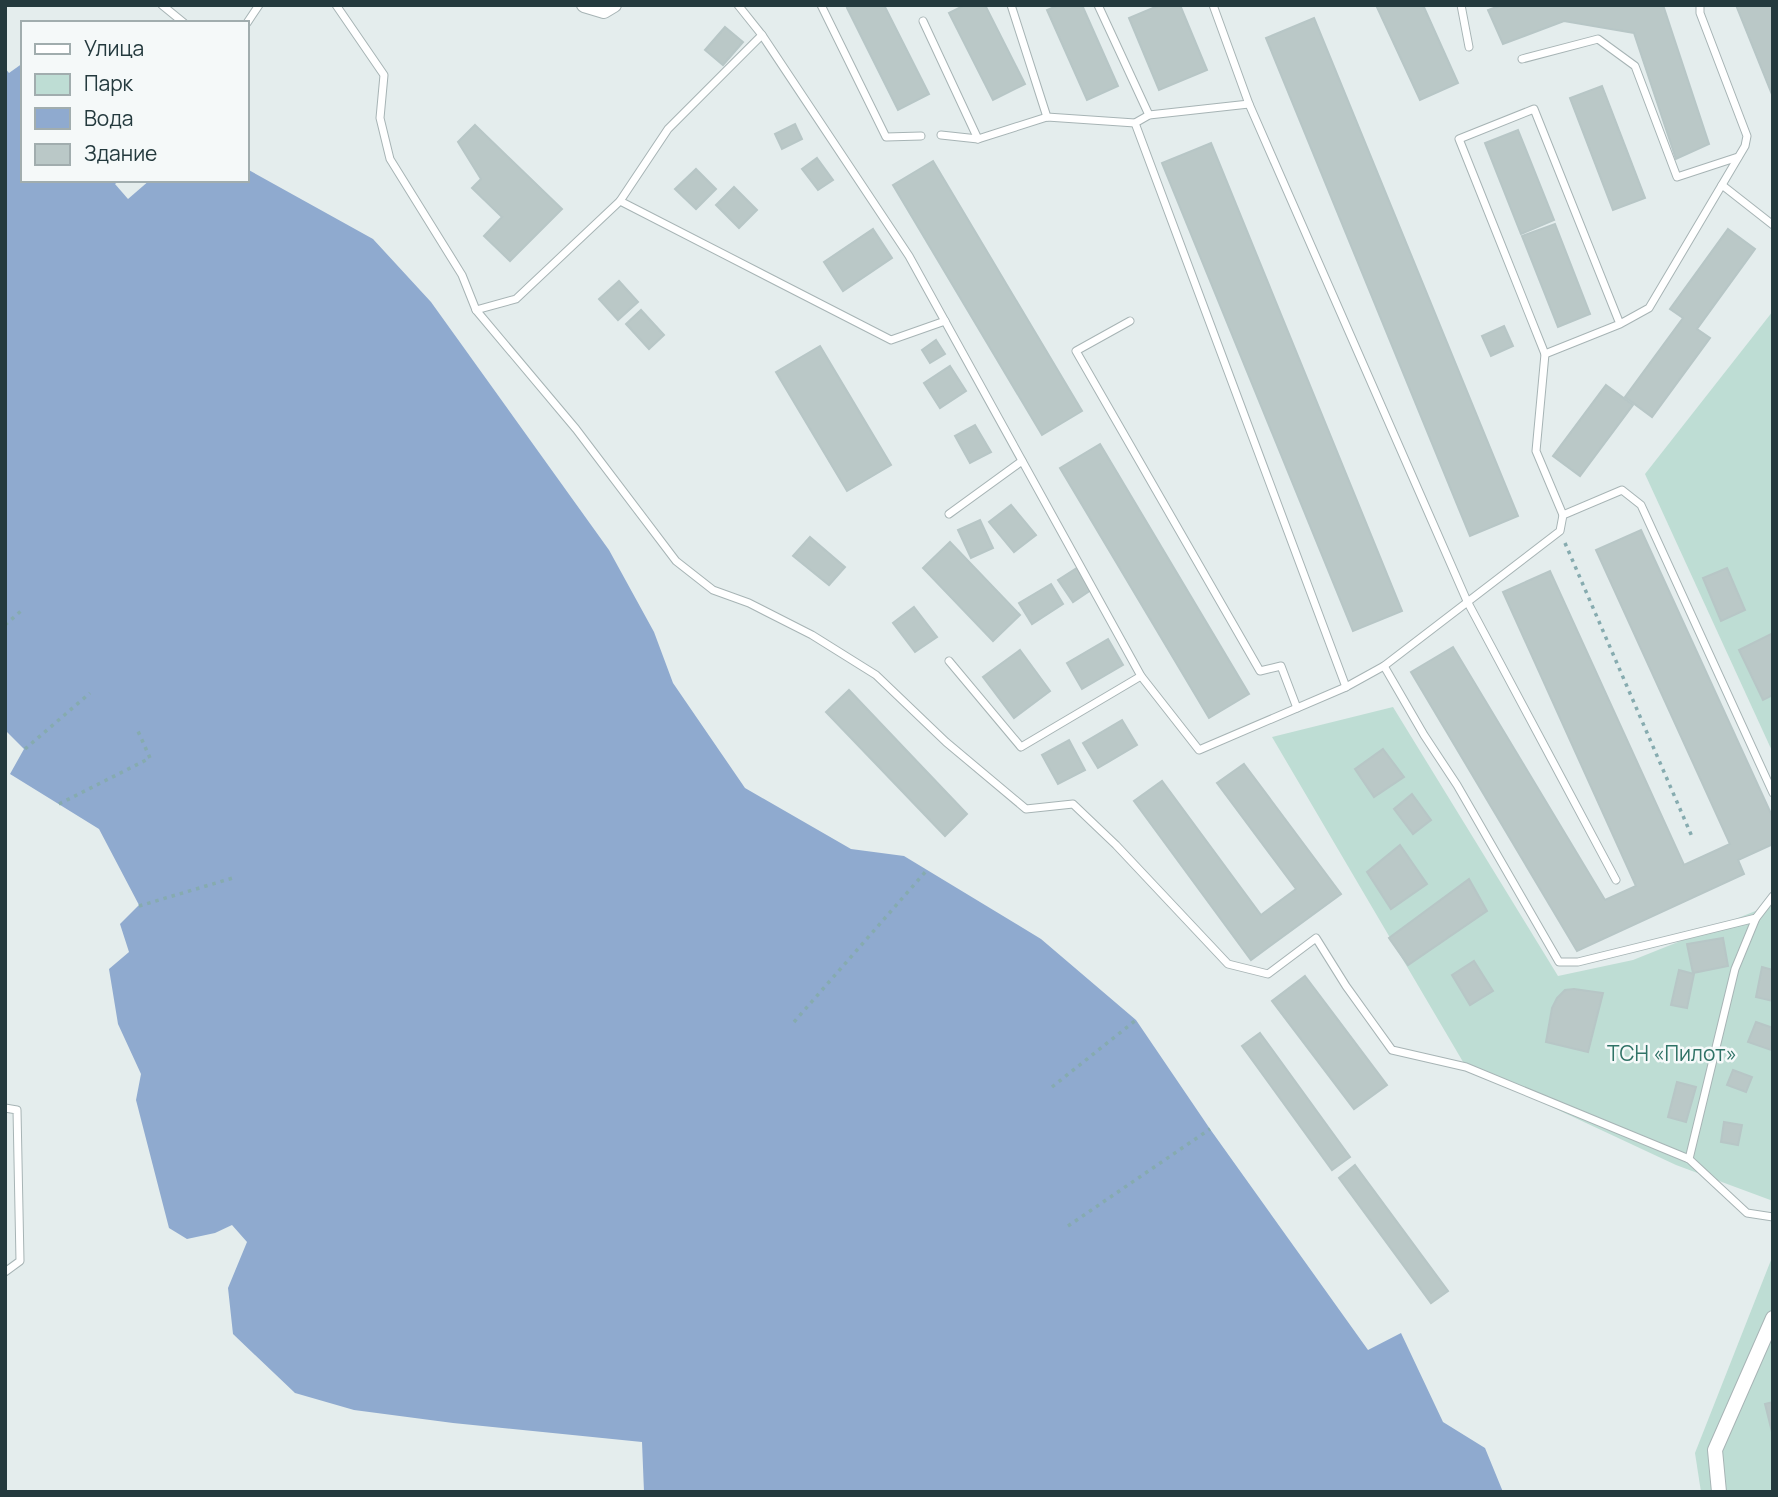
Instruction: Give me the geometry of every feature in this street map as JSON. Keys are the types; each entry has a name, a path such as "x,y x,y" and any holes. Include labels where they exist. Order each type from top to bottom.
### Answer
{"street":[{"path":"584,5 604,11 614,5"},
{"path":"1719,1492 1715,1450 1773,1318"}],"lane":[{"path":"162,5 182,21"},
{"path":"248,22 259,5"},
{"path":"335,5 384,75 380,118 390,159 462,275 476,310 576,429 676,561 713,590 749,603 812,635 876,675 946,742 1026,809 1073,804 1116,845 1228,964 1268,974 1316,937 1346,986 1392,1050 1466,1066 1689,1159 1747,1213 1773,1217"},
{"path":"738,5 762,35 909,256 1141,676 1199,750 1346,687 1384,666 1560,531 1563,515 1536,452 1545,354 1459,139 1534,109 1620,324"},
{"path":"821,5 887,137 921,136"},
{"path":"1011,5 1047,117"},
{"path":"1098,5 1149,115"},
{"path":"1213,5 1249,104 1467,601 1616,880"},
{"path":"1461,5 1469,47"},
{"path":"1545,354 1620,324 1648,308 1745,146 1747,136 1700,13 1700,5"},
{"path":"923,21 978,139"},
{"path":"476,310 516,299 620,201 668,129 762,35"},
{"path":"1522,59 1598,39 1635,66 1676,177 1739,157"},
{"path":"941,135 978,139 1047,117 1135,123 1149,115 1249,104"},
{"path":"1135,123 1346,687"},
{"path":"1722,185 1773,225"},
{"path":"620,201 891,340 945,321"},
{"path":"1130,321 1076,351 1260,671 1281,666 1297,708"},
{"path":"949,514 1022,461"},
{"path":"1563,515 1622,490 1641,505 1773,793"},
{"path":"949,661 1021,747 1141,676"},
{"path":"1384,666 1424,735 1458,785 1559,962 1578,961 1756,918"},
{"path":"1689,1159 1735,969 1756,918 1773,896"},
{"path":"5,1108 17,1110 20,1261 5,1272"}],"path":[{"path":"1560,531 1693,839"},
{"path":"5,625 21,611"},
{"path":"24,749 90,693"},
{"path":"59,804 150,758 138,731"},
{"path":"794,1022 927,870"},
{"path":"139,906 236,877"},
{"path":"1052,1087 1136,1020"},
{"path":"1068,1226 1210,1129"}],"green space":[{"path":"1773,311 1773,753 1645,474"},
{"name":"ТСН «Пилот»","path":"1393,707 1558,976 1633,960 1773,904 1773,1201 1676,1165 1466,1067 1272,737"},
{"path":"1773,1255 1773,1492 1701,1492 1695,1453"}],"water":[{"path":"21,64 21,182 248,182 248,170 373,239 431,302 609,550 654,632 673,683 745,788 851,849 904,856 1041,939 1136,1020 1210,1129 1368,1350 1401,1333 1443,1422 1485,1448 1503,1492 644,1492 642,1442 354,1410 295,1393 233,1334 228,1288 247,1242 232,1225 215,1233 187,1239 169,1228 136,1100 141,1074 118,1024 109,969 129,952 120,924 139,905 99,829 10,774 24,749 5,730 5,68 9,73"}],"pier":[{"path":"118,182 148,182 128,199 115,184"}],"building":[{"path":"852,5 884,5 929,94 898,110 847,8"},
{"path":"965,5 985,5 1025,84 993,100 949,13"},
{"path":"1059,5 1082,5 1118,86 1087,100 1047,10"},
{"path":"1160,5 1180,5 1207,70 1159,90 1129,18"},
{"path":"1376,5 1423,5 1458,83 1420,100"},
{"path":"1502,5 1663,5 1709,144 1676,159 1634,33 1564,21 1503,44 1488,10"},
{"path":"1736,5 1773,5 1773,97"},
{"path":"1314,18 1518,516 1470,536 1266,38"},
{"path":"725,27 743,42 723,65 705,50"},
{"path":"1602,86 1645,198 1613,210 1570,98"},
{"path":"795,124 802,139 782,149 775,134"},
{"path":"475,125 562,209 510,261 484,236 502,217 472,188 481,179 458,142"},
{"path":"1518,130 1554,220 1521,234 1485,143"},
{"path":"1211,143 1402,611 1353,631 1162,163"},
{"path":"817,158 833,180 818,190 802,169"},
{"path":"933,161 1082,411 1042,435 893,185"},
{"path":"696,169 716,189 696,209 675,189"},
{"path":"734,187 757,210 739,228 716,205"},
{"path":"1555,224 1590,314 1558,327 1522,236"},
{"path":"873,229 892,258 843,291 824,262"},
{"path":"1728,229 1755,249 1697,329 1710,338 1652,417 1625,397 1683,318 1670,309"},
{"path":"619,281 638,302 618,320 599,299"},
{"path":"641,310 664,335 649,349 626,324"},
{"path":"1504,326 1513,346 1491,356 1482,336"},
{"path":"936,340 945,354 930,363 922,350"},
{"path":"820,346 891,465 847,491 776,372"},
{"path":"950,366 966,391 940,408 924,383"},
{"path":"1606,385 1633,405 1580,476 1553,456"},
{"path":"975,425 991,452 970,463 955,436"},
{"path":"1100,444 1249,694 1209,718 1060,468"},
{"path":"1011,505 1036,535 1014,552 989,522"},
{"path":"980,520 993,548 971,558 958,530"},
{"path":"1641,530 1773,818 1773,844 1738,860 1744,874 1577,951 1411,672 1453,647 1605,900 1636,886 1503,592 1550,571 1684,865 1730,844 1596,550"},
{"path":"810,537 845,567 829,585 793,556"},
{"path":"950,542 1020,615 993,641 923,568"},
{"path":"1077,568 1091,590 1073,602 1058,580"},
{"path":"1727,568 1745,610 1721,621 1703,578"},
{"path":"1051,584 1063,604 1032,624 1019,603"},
{"path":"914,607 937,637 915,652 893,623"},
{"path":"1773,633 1773,695 1763,700 1739,650"},
{"path":"1108,639 1123,665 1082,689 1067,663"},
{"path":"1020,650 1050,691 1014,718 983,677"},
{"path":"849,690 967,814 945,836 826,712"},
{"path":"1122,720 1137,745 1098,768 1083,743"},
{"path":"1069,740 1085,770 1058,784 1042,755"},
{"path":"1383,749 1404,777 1374,797 1355,769"},
{"path":"1244,764 1341,894 1251,960 1134,801 1162,781 1261,915 1296,889 1217,783"},
{"path":"1412,794 1431,820 1413,834 1394,809"},
{"path":"1400,845 1427,884 1391,909 1367,872"},
{"path":"1469,879 1487,911 1408,965 1389,938"},
{"path":"1723,938 1728,966 1693,973 1687,944"},
{"path":"1474,961 1493,991 1470,1005 1452,975"},
{"path":"1762,967 1773,970 1773,1001 1756,997"},
{"path":"1679,970 1694,974 1687,1008 1671,1005"},
{"path":"1305,976 1387,1085 1354,1109 1272,1001"},
{"path":"1565,990 1603,993 1588,1052 1546,1042 1552,1008 1557,998"},
{"path":"1756,1022 1773,1028 1771,1050 1748,1042"},
{"path":"1260,1033 1350,1157 1332,1170 1242,1046"},
{"path":"1733,1070 1752,1077 1746,1092 1727,1085"},
{"path":"1677,1082 1696,1087 1686,1122 1668,1117"},
{"path":"1724,1122 1742,1125 1738,1145 1721,1142"},
{"path":"1355,1165 1448,1291 1431,1303 1339,1178"},
{"path":"1773,1402 1773,1436 1765,1404"}]}
